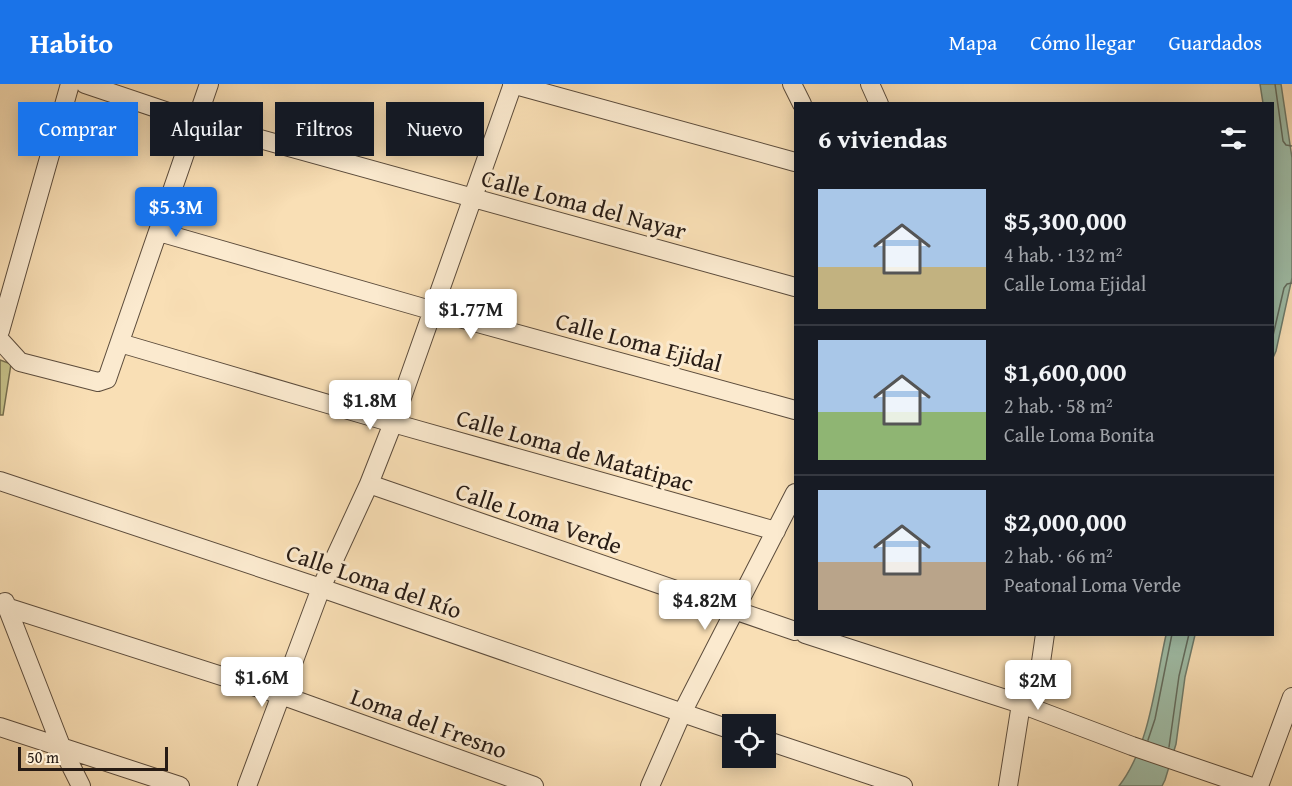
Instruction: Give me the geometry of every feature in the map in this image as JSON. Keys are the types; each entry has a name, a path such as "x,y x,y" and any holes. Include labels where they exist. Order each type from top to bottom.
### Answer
{"street":[{"path":"0,331 70,84"},
{"name":"Calle Loma del Nayar","path":"85,84 150,106"},
{"path":"202,102 208,84"},
{"path":"247,786 321,588 369,484 393,423 513,84 794,162"},
{"path":"792,84 801,102"},
{"path":"870,84 878,102"},
{"name":"Calle Loma del Nayar","path":"263,140 794,287"},
{"path":"0,340 20,362 98,382 107,379 184,156"},
{"name":"Calle Loma Ejidal","path":"159,232 434,311 794,410"},
{"name":"Calle Loma de Matatipac","path":"120,343 776,531"},
{"name":"Calle Loma del Río","path":"0,481 321,588 722,727"},
{"name":"Calle Loma Verde","path":"369,484 794,631"},
{"path":"650,786 682,713 736,612 794,495"},
{"path":"3,602 61,746 81,786"},
{"name":"Loma del Fresno","path":"3,602 281,695 534,786"},
{"path":"811,636 1021,704 1248,786"},
{"path":"1008,786 1021,704 1041,662 1045,636"},
{"path":"1259,786 1292,697"},
{"path":"0,726 180,786"},
{"path":"776,745 903,786"}],"shaded area":[{"path":"0,360 11,364 3,415 0,415"}],"water":[{"path":"1260,84 1281,84 1292,158 1292,278 1274,356 1274,102 1263,102"},
{"path":"1166,636 1195,636 1185,677 1176,744 1162,786 1119,786 1138,752 1154,693"}]}
